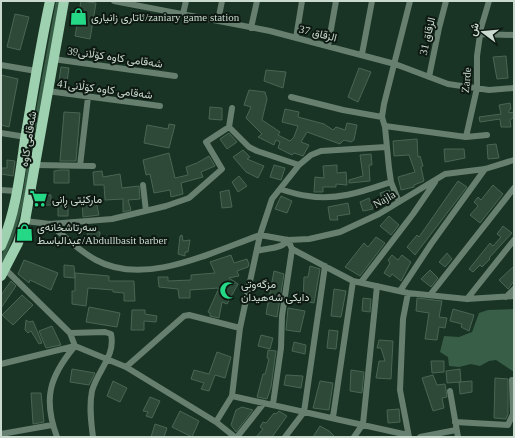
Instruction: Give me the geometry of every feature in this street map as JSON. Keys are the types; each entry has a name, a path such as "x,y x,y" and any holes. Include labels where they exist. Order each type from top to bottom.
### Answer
{"main road":[{"name":"شەقامی کاوە","path":"1,246 11,217 26,137 36,71 50,1"},
{"name":"شەقامی کاوە","path":"3,272 18,243 25,221 38,150 52,58 64,1"},
{"path":"24,148 38,150"}],"street":[{"name":"الزقاق 37","path":"114,1 147,4 183,14 296,38 362,54 395,64 448,84 488,90 514,88"},
{"path":"183,14 186,1"},
{"path":"218,21 222,1"},
{"path":"251,28 257,1"},
{"path":"296,38 302,1"},
{"path":"328,46 336,1"},
{"path":"362,54 372,1"},
{"path":"399,202 391,182 386,147 385,126 382,117 410,1"},
{"name":"الزقاق 31","path":"429,77 446,1"},
{"name":"Zarde","path":"466,137 477,88 477,56 480,34 489,1"},
{"path":"480,34 514,35"},
{"name":"شەقامی کاوە کۆڵانی39","path":"52,58 175,76"},
{"path":"1,65 36,71"},
{"name":"شەقامی کاوە کۆڵانی41","path":"47,91 160,106"},
{"path":"80,166 88,96"},
{"path":"291,97 343,110 382,117"},
{"path":"25,221 50,224 112,219 189,198 225,168 206,142 229,127 232,108"},
{"path":"385,126 466,137 487,135"},
{"path":"229,127 249,147 256,151 300,165"},
{"path":"1,133 26,137"},
{"path":"216,422 232,396 240,328 260,235 272,199 300,165 311,155 322,150 386,147"},
{"name":"Najla","path":"260,235 288,240 309,240 340,232 379,214 445,174 485,169 514,160"},
{"path":"35,165 93,166"},
{"path":"400,291 431,244 485,169"},
{"path":"362,282 413,214 436,180"},
{"path":"280,189 308,196 326,198 351,195 391,182"},
{"path":"144,185 146,210"},
{"path":"430,295 514,188"},
{"path":"1,190 16,191"},
{"path":"50,224 96,260 117,268 150,270 184,263 260,235"},
{"path":"257,251 286,244 288,240 292,249 282,316 281,348 272,404"},
{"path":"467,299 514,240"},
{"path":"292,249 353,280 400,291 467,299 514,296"},
{"path":"286,437 304,412 325,266"},
{"path":"3,272 70,333 75,346"},
{"path":"333,417 353,280"},
{"path":"354,437 363,424 377,286"},
{"path":"506,296 514,288"},
{"path":"232,396 333,417 409,436 400,390 403,319 408,292"},
{"path":"126,367 184,316 189,315 240,328"},
{"path":"70,333 105,332 111,334 111,351 107,361 98,373 92,391 90,405 93,437"},
{"path":"1,364 75,346 107,361 126,367 216,422 236,437 264,403"},
{"path":"57,437 52,425 49,402 51,384 64,359 75,346"},
{"path":"455,422 508,425 513,414 512,380"},
{"path":"450,391 458,437"},
{"path":"1,434 52,425"},
{"path":"420,437 456,430"}],"green space":[{"path":"56,1 60,1 34,146 32,144 33,127"},
{"path":"28,158 32,158 21,213 12,240 1,265 5,244 22,198"},
{"path":"514,309 514,372 496,360 489,361 480,366 471,364 459,367 449,366 448,357 440,352 444,336 459,337 472,332 479,313 488,310"}],"building":[{"path":"81,1 96,3 90,39 75,36"},
{"path":"15,14 29,17 20,50 7,47"},
{"path":"506,56 508,78 497,79 493,57"},
{"path":"61,67 69,68 66,89 58,88"},
{"path":"359,68 371,72 358,102 348,97"},
{"path":"266,70 286,72 283,88 264,81"},
{"path":"1,75 18,79 9,127 1,125"},
{"path":"249,90 265,92 267,99 262,120 280,132 278,135 290,141 294,137 298,126 282,122 285,109 299,112 298,117 324,124 333,130 336,127 345,130 347,123 357,125 354,140 351,142 344,140 340,144 307,132 301,142 309,145 303,156 294,153 292,155 278,148 280,142 276,140 274,145 258,137 262,134 246,118 251,107 244,105"},
{"path":"510,103 511,109 509,110 509,113 514,112 514,117 510,120 511,127 501,127 500,119 480,122 479,117 501,114 499,105"},
{"path":"210,107 222,108 222,120 209,119"},
{"path":"64,112 80,113 76,161 60,161"},
{"path":"169,124 175,125 169,148 144,143 147,125 168,129"},
{"path":"229,133 237,142 227,149 220,139"},
{"path":"417,139 418,157 420,156 423,166 421,167 424,181 414,185 414,187 401,190 398,177 415,172 409,155 394,156 393,141"},
{"path":"496,144 499,158 488,159 487,145"},
{"path":"444,149 464,149 465,158 445,162"},
{"path":"243,150 250,157 247,159 264,166 258,178 246,172 233,157"},
{"path":"169,153 175,178 188,175 186,167 209,156 215,166 201,172 203,177 181,183 183,194 171,197 170,190 154,193 150,174 146,175 143,160"},
{"path":"371,154 372,165 369,165 370,181 349,183 349,180 363,176 360,155"},
{"path":"7,160 15,161 13,176 1,174 2,168 7,168"},
{"path":"274,165 285,168 281,180 270,177"},
{"path":"337,165 337,173 346,172 347,185 336,184 336,187 323,187 323,192 314,192 315,177 324,178 323,166"},
{"path":"69,170 69,183 54,183 54,171"},
{"path":"102,171 103,177 120,174 122,188 139,186 140,199 128,200 131,210 123,212 123,199 105,200 104,185 94,185 93,172"},
{"path":"239,176 247,186 238,192 232,182"},
{"path":"458,181 467,187 415,255 407,247 417,235 419,237"},
{"path":"493,185 503,194 480,223 470,215 478,206 474,202 478,197 481,200"},
{"path":"229,190 232,207 222,208 220,192"},
{"path":"389,190 392,200 383,202 380,193"},
{"path":"42,195 51,195 51,205 41,205"},
{"path":"281,196 292,201 287,213 275,209"},
{"path":"369,198 373,209 363,211 360,202"},
{"path":"96,201 99,215 83,217 82,203"},
{"path":"348,203 350,214 337,216 338,220 330,220 328,207"},
{"path":"68,205 68,216 58,216 58,206"},
{"path":"389,216 399,225 391,235 380,226"},
{"path":"503,226 512,233 482,267 480,265 473,272 469,269 490,243 493,246 501,237 497,234"},
{"path":"88,231 100,232 99,244 87,243"},
{"path":"182,235 183,241 190,240 188,252 185,252 185,256 178,254 180,236"},
{"path":"376,237 385,243 360,276 345,267 364,243 368,247"},
{"path":"447,253 452,259 445,267 439,262"},
{"path":"231,255 234,263 247,259 249,264 248,267 237,271 239,276 229,278 238,284 227,304 222,302 219,318 210,316 210,313 208,312 219,288 190,290 190,298 179,298 178,289 159,287 158,277 168,277 168,281 191,280 191,275 215,273 210,262"},
{"path":"392,255 398,260 402,255 411,262 401,281 392,274 390,277 384,273 390,263 388,260"},
{"path":"24,260 58,273 51,290 30,280 29,283 18,274"},
{"path":"64,265 74,266 75,278 64,277"},
{"path":"310,266 320,269 314,303 303,301 304,277 308,277"},
{"path":"514,266 514,281 508,289 499,280"},
{"path":"430,270 438,278 431,287 421,279"},
{"path":"274,271 284,274 277,317 266,314"},
{"path":"75,273 109,276 109,281 134,281 135,301 124,301 124,293 113,292 113,290 88,288 86,306 72,304 72,291 75,291"},
{"path":"11,281 16,286 1,308 1,295"},
{"path":"334,289 346,291 341,317 331,316"},
{"path":"22,295 33,305 13,325 2,315"},
{"path":"363,298 371,299 370,312 362,311"},
{"path":"417,298 442,301 439,317 447,318 445,328 439,327 437,340 425,339 429,313 416,311"},
{"path":"89,307 120,313 117,327 86,322"},
{"path":"288,308 305,311 300,332 286,330"},
{"path":"453,309 474,315 469,331 461,327 462,324 450,321"},
{"path":"132,310 145,310 145,314 157,316 156,322 144,321 144,330 131,330"},
{"path":"26,320 29,322 33,321 42,343 39,344 31,331 28,333 25,330"},
{"path":"52,326 61,345 46,348 39,331"},
{"path":"329,330 338,331 336,349 327,348"},
{"path":"261,335 273,338 270,349 258,346"},
{"path":"379,340 393,341 391,379 376,378 379,361 385,361 381,348 377,348"},
{"path":"294,342 306,345 305,354 292,351"},
{"path":"268,350 276,351 271,387 267,399 257,397 263,374 265,374 269,359 267,358"},
{"path":"217,352 231,357 225,378 215,375 209,391 201,389 204,383 191,379 194,370 209,374"},
{"path":"431,361 444,361 444,372 432,373"},
{"path":"72,369 95,373 89,385 70,382"},
{"path":"460,369 461,382 447,383 446,371"},
{"path":"351,370 364,372 362,393 350,391"},
{"path":"286,375 303,376 301,388 284,385"},
{"path":"433,375 437,385 445,384 447,397 442,398 444,408 433,411 422,378"},
{"path":"495,378 508,379 508,414 506,419 494,418"},
{"path":"113,381 127,388 120,402 107,396"},
{"path":"320,381 333,383 329,410 313,408"},
{"path":"472,381 472,392 460,394 459,382"},
{"path":"31,393 41,393 44,422 33,424"},
{"path":"150,397 160,401 152,418 146,416 148,412 143,411"},
{"path":"242,407 253,410 236,432 231,425 236,410"},
{"path":"399,409 400,422 388,423 387,410"},
{"path":"180,411 199,421 192,437 172,427"},
{"path":"279,411 287,416 272,437 256,437 263,429 260,427 263,422 266,423 274,413 276,414"},
{"path":"155,424 167,428 164,437 151,437"},
{"path":"320,426 329,431 335,437 313,437"}],"place":[{"name":"ئاتاری زانیاری/zaniary game station","path":"78,17"},
{"name":"مارکێتی ڕانی","path":"39,199"},
{"name":"سەرتاشخانەی عبدالباسط/Abdullbasit barber","path":"24,233"},
{"name":"مزگەوتی دایکی شەهیدان","path":"228,290"}]}
